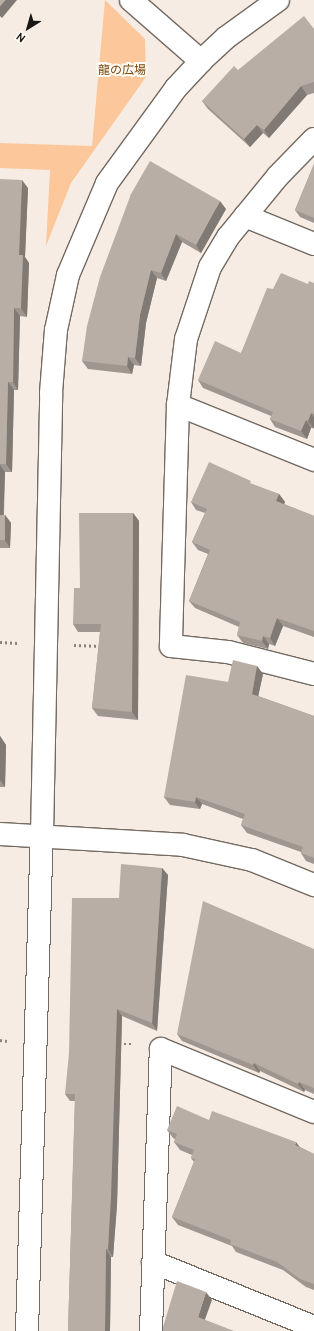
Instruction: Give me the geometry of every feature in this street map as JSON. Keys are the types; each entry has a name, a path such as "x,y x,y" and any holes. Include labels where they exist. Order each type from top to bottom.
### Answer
{"street":[{"path":"131,0 201,61"},
{"path":"27,1331 42,835 52,356 61,307 78,245 106,183 176,88 201,61 233,33 278,0"},
{"path":"314,139 300,152 245,216 210,267 186,339 178,405 171,646 228,652 314,674"},
{"path":"245,216 314,244"},
{"path":"178,405 314,460"},
{"path":"0,834 42,835 183,845 252,860 314,885"},
{"path":"151,1331 152,1262 162,1049 314,1112"},
{"path":"152,1262 314,1327"}],"path":[{"path":"0,642 19,643"},
{"path":"73,645 104,646"},
{"path":"0,1040 10,1041"},
{"path":"117,1044 147,1045 162,1049"}],"green space":[{"name":"龍の広場","path":"105,0 145,39 146,77 71,183 46,246 50,170 0,168 0,143 92,146"}],"building":[{"path":"0,0 5,0 0,6"},
{"path":"304,16 314,29 314,82 301,86 264,130 257,125 244,139 202,101 234,66 238,70"},
{"path":"150,161 220,201 196,245 176,234 161,273 151,270 140,315 135,358 128,357 127,366 82,361 87,326 100,277 131,194"},
{"path":"314,164 314,218 295,210"},
{"path":"0,179 22,180 19,255 23,255 21,308 14,308 13,382 8,382 6,464 0,464"},
{"path":"281,273 308,284 309,281 314,283 314,414 311,413 308,421 306,420 301,431 270,419 273,412 198,380 215,341 241,353 267,288 273,289"},
{"path":"209,462 251,481 250,483 279,494 276,501 314,516 314,631 277,618 270,638 263,636 262,641 237,635 240,622 189,601 210,550 192,542 207,509 191,502"},
{"path":"79,513 133,513 132,712 92,708 101,624 73,624 74,588 80,588"},
{"path":"0,515 5,515 5,540 0,540"},
{"path":"233,660 257,666 252,694 314,716 314,858 301,853 303,847 241,825 245,814 196,797 195,802 164,797 186,675 228,682"},
{"path":"121,864 162,868 152,1023 117,1009 111,1198 108,1249 106,1249 105,1331 68,1331 75,1094 65,1094 69,1053 72,898 119,898"},
{"path":"203,901 314,949 314,1088 299,1082 298,1084 254,1063 253,1065 177,1034"},
{"path":"177,1106 209,1120 212,1111 296,1142 295,1145 314,1154 314,1284 300,1279 277,1262 230,1244 231,1240 172,1217 195,1159 191,1158 194,1150 174,1142 177,1134 167,1130"},
{"path":"177,1281 206,1292 198,1317 234,1331 163,1331"}]}
